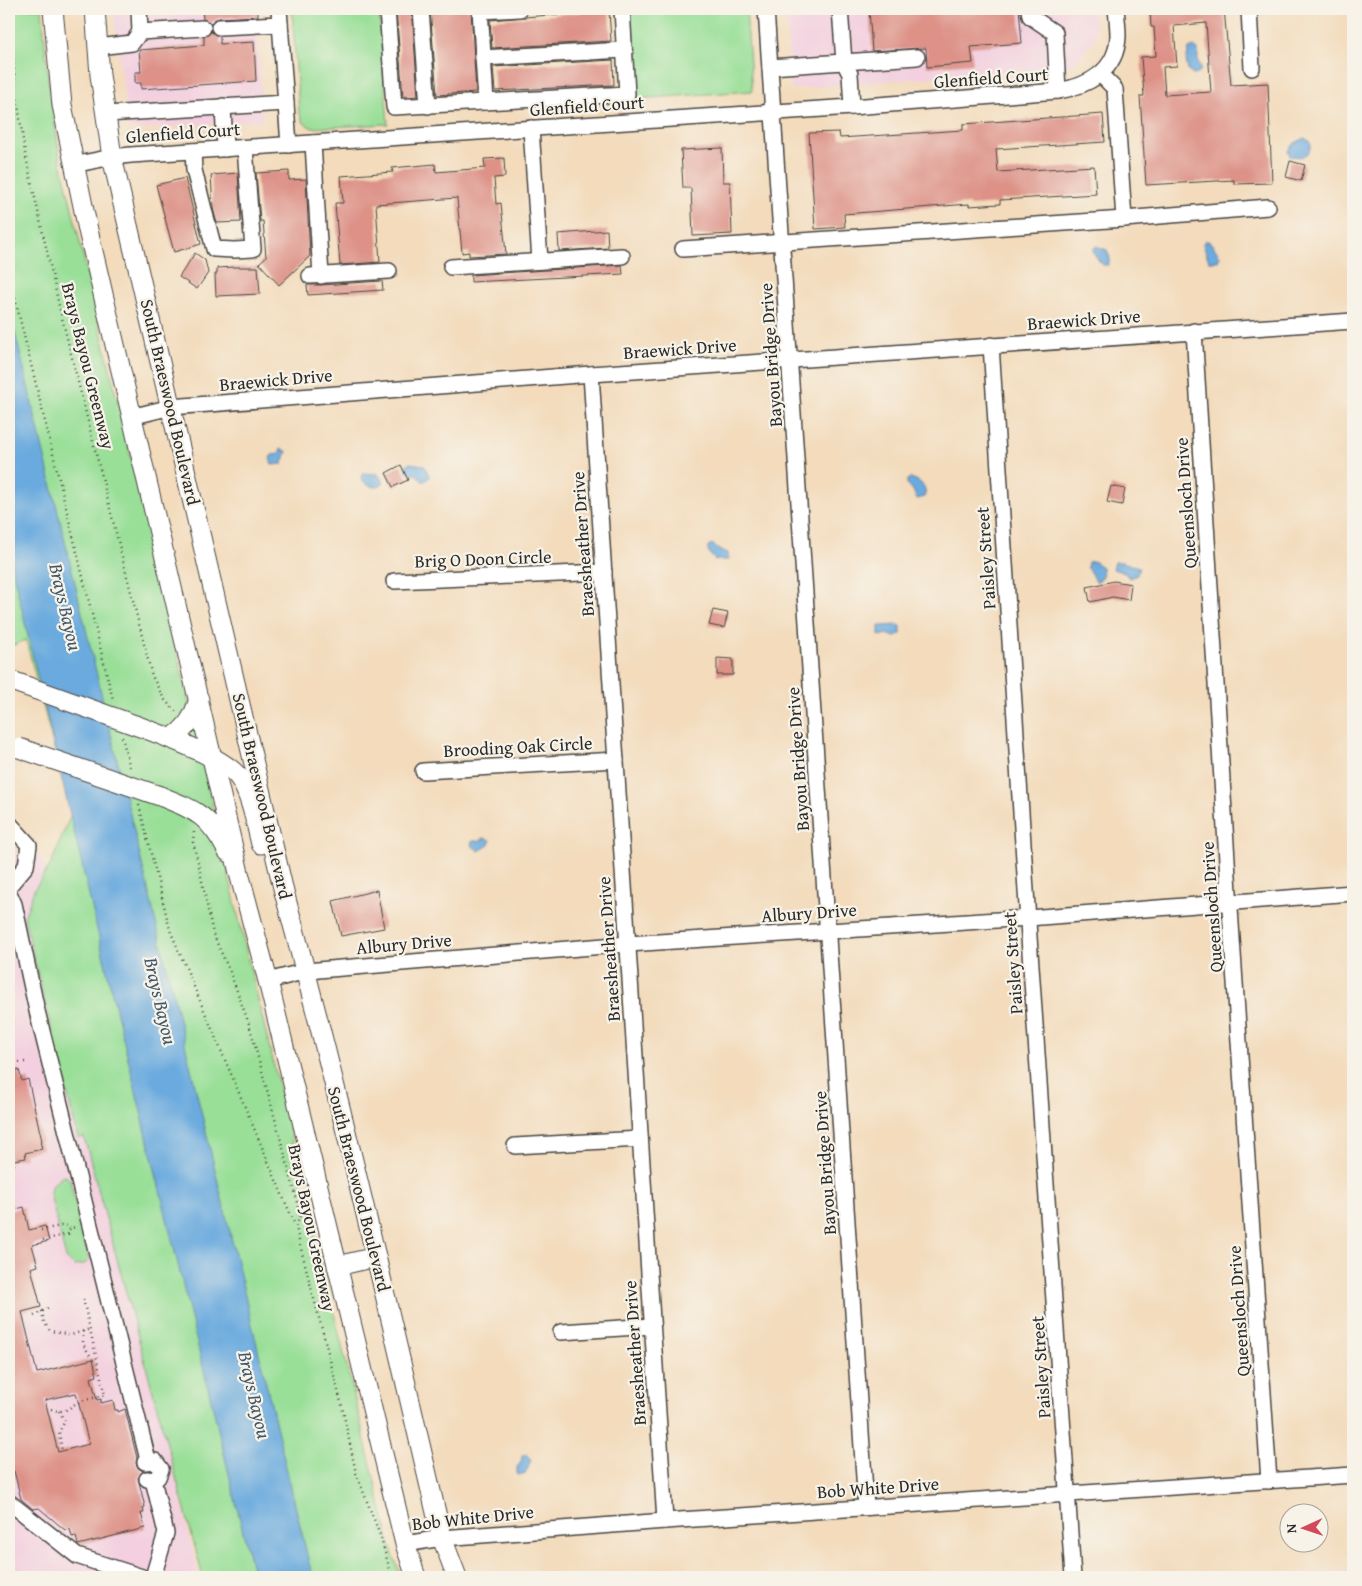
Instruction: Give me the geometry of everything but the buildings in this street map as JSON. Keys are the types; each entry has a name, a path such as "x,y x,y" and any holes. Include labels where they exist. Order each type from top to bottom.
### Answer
{"main road":[{"path":"53,9 62,105 73,164 131,417 239,872 268,981 405,1544 416,1577"},
{"name":"South Braeswood Boulevard","path":"95,9 112,157 284,892 306,971 376,1256 442,1538 457,1577"},
{"path":"9,680 172,739 233,769 241,779 246,790 267,865 284,892"},
{"path":"172,739 187,726 194,714 199,699"},
{"path":"14,747 160,796 189,808 202,816 218,832 239,872"},
{"path":"337,1266 376,1256"}],"street":[{"path":"98,47 132,43 140,32 139,9"},
{"path":"387,9 394,107 628,94 622,9"},
{"path":"421,9 428,106"},
{"path":"486,102 480,10 520,9"},
{"name":"Bayou Bridge Drive","path":"766,9 866,1507"},
{"path":"840,9 844,62 850,74 852,107"},
{"path":"1029,9 1030,16 1055,33 1058,91"},
{"path":"1116,9 1118,37 1115,54 1109,65 1100,75 1114,90 1124,219"},
{"path":"1249,9 1252,68"},
{"path":"219,27 279,16 289,145"},
{"path":"140,32 203,28"},
{"path":"483,58 624,50"},
{"path":"770,67 917,57"},
{"name":"Glenfield Court","path":"73,164 112,157 852,107 1058,91 1076,88 1100,75"},
{"path":"106,114 286,103"},
{"path":"223,106 226,149"},
{"path":"531,128 540,262"},
{"path":"313,144 315,276 390,271"},
{"path":"193,152 194,170 214,249 253,249 245,148"},
{"path":"683,249 1124,219 1268,207"},
{"path":"451,267 622,256"},
{"name":"Braewick Drive","path":"131,417 171,407 591,374 1353,321"},
{"name":"Queensloch Drive","path":"1194,331 1269,1481"},
{"name":"Paisley Street","path":"991,345 1073,1577"},
{"name":"Braesheather Drive","path":"591,374 665,1521"},
{"name":"Brig O Doon Circle","path":"394,582 604,572"},
{"name":"Brooding Oak Circle","path":"423,771 616,760"},
{"path":"9,823 29,845 26,866 9,886"},
{"path":"9,893 14,904 37,1011 147,1461 155,1461 161,1468 160,1475 150,1480 166,1533 153,1577"},
{"name":"Albury Drive","path":"268,981 306,971 628,944 1028,918 1353,893"},
{"path":"515,1146 640,1140"},
{"path":"561,1332 652,1326"},
{"name":"Bob White Drive","path":"405,1544 442,1538 665,1521 1353,1475"},
{"path":"9,1502 78,1556 142,1577"}],"path":[{"name":"Brays Bayou Greenway","path":"10,9 15,84 25,153 60,310 152,676 164,699 180,717"},
{"path":"9,274 115,707"},
{"path":"122,736 131,774"},
{"path":"138,803 170,930 296,1226"},
{"name":"Brays Bayou Greenway","path":"197,827 192,842 213,934 230,972 249,1024 298,1203 300,1216 296,1226 342,1406 357,1478 380,1536 392,1577"},
{"path":"9,1027 15,1018"},
{"path":"9,1062 25,1062"},
{"path":"9,1166 15,1164"},
{"path":"40,1230 65,1225 70,1228 89,1224"},
{"path":"43,1240 68,1234 70,1228"},
{"path":"51,1409 59,1412 69,1410 78,1402 105,1395 83,1299"},
{"path":"34,1316 50,1307"},
{"path":"42,1312 44,1322 50,1331 70,1335 90,1329"},
{"path":"83,1331 84,1344 90,1357"},
{"path":"59,1412 64,1421 59,1432 62,1451"},
{"path":"9,1571 27,1577"}],"shaded area":[{"path":"113,9 256,9 263,120 129,130"},
{"path":"786,9 1094,9 1096,38 1072,66 791,89"},
{"path":"9,847 14,852 34,847 46,869 48,935 199,1577 52,1577 9,1565"},
{"path":"1353,1571 1353,1577 1265,1577"}],"green space":[{"path":"9,9 42,9 48,78 60,158 249,963 391,1548 401,1577 203,1577 84,1137 78,1138 24,918 34,890 51,864 71,814 26,640 9,647"},
{"path":"292,9 379,9 388,124 312,128 304,123 299,112"},
{"path":"629,9 746,9 752,91 635,99"},
{"path":"63,1176 70,1180 89,1260 81,1265 74,1266 66,1258 50,1194 51,1186"}],"water":[{"path":"1194,47 1198,50 1198,61 1201,69 1198,74 1193,75 1188,71 1186,60 1189,49"},
{"path":"1305,138 1311,143 1309,152 1301,157 1290,156 1288,151 1293,144"},
{"path":"1204,241 1211,243 1220,256 1218,261 1209,261 1203,245"},
{"path":"1096,246 1107,250 1110,258 1108,265 1103,265 1096,257 1093,249"},
{"name":"Brays Bayou","path":"9,307 313,1577 254,1577 113,997 9,555"},
{"path":"281,449 287,451 283,464 272,465 270,458 272,455 278,454"},
{"path":"410,463 424,465 430,477 422,481 417,475 407,472 406,465"},
{"path":"363,473 378,474 384,483 378,487 368,485 361,477"},
{"path":"910,478 922,484 925,490 924,497 916,498 913,490 907,485 907,480"},
{"path":"712,544 719,550 728,553 728,560 715,560 708,552 708,546"},
{"path":"1093,561 1102,567 1103,577 1097,582 1087,567 1088,562"},
{"path":"1115,562 1139,567 1137,575 1129,578 1125,573 1113,569"},
{"path":"879,626 901,626 901,634 895,637 886,634 879,635"},
{"path":"484,838 491,840 489,845 479,851 472,846 471,843 473,841 479,841"},
{"path":"526,1454 531,1460 526,1473 519,1475 517,1474 517,1467 521,1462 522,1456"}]}
